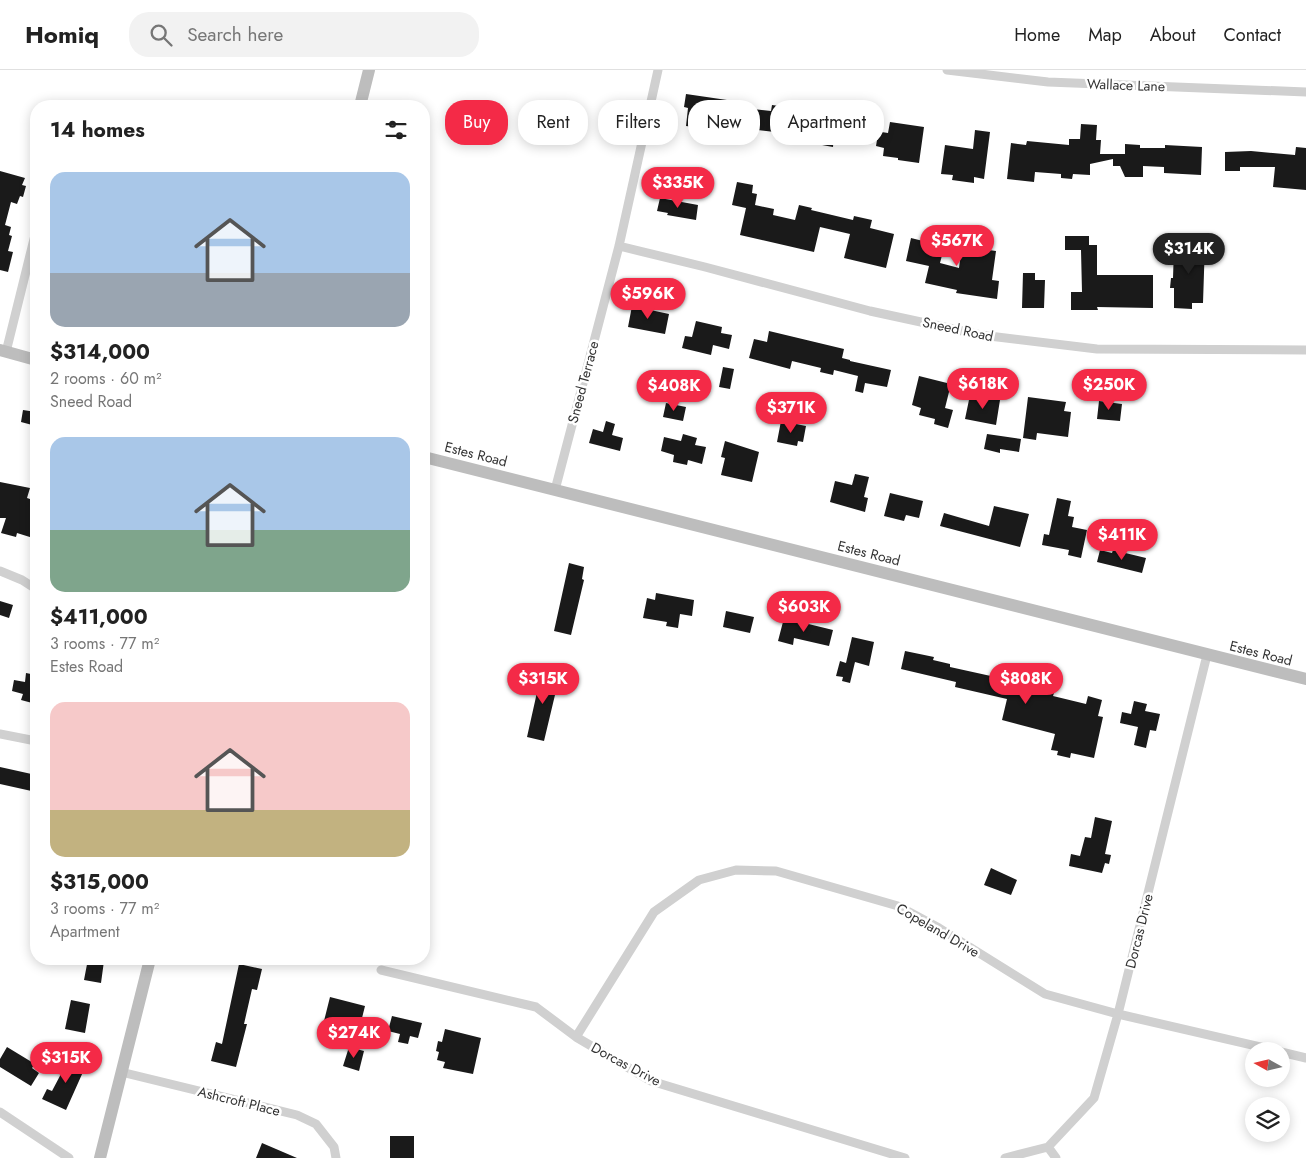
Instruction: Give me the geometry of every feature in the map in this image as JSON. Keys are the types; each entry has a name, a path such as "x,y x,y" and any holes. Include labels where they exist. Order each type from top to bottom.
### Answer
{"main road":[{"path":"361,100 368,70"},
{"path":"3,351 30,358"},
{"name":"Estes Road","path":"430,459 1306,679"},
{"path":"100,1158 148,965"}],"street":[{"name":"Sneed Terrace","path":"554,490 619,246 658,70"},
{"name":"Wallace Lane","path":"947,70 1048,82 1306,92"},
{"name":"Sneed Road","path":"619,246 870,311 981,335 1097,349 1306,350"},
{"path":"3,351 30,253"},
{"path":"0,571 30,585"},
{"name":"Dorcas Drive","path":"1048,1147 1094,1098 1118,1014 1207,655"},
{"path":"0,734 30,740"},
{"name":"Copeland Drive","path":"576,1037 654,912 699,880 736,870 776,871 898,906 939,928 1045,994 1118,1014 1245,1044"},
{"name":"Dorcas Drive","path":"381,970 536,1007 576,1037 651,1081 905,1158"},
{"name":"Copeland Drive","path":"1290,1054 1306,1058"},
{"name":"Ashcroft Place","path":"121,1072 297,1115 316,1124 334,1147 336,1158"},
{"path":"0,1112 69,1158"},
{"path":"1005,1158 1048,1147 1056,1158"}],"building":[{"path":"686,94 727,100 688,100 688,108 684,107"},
{"path":"688,108 688,126 686,126"},
{"path":"760,110 770,111 770,131 760,130"},
{"path":"890,122 924,127 919,163 883,156 884,148 876,146 884,145 884,132 888,133"},
{"path":"1081,124 1097,125 1096,140 1101,140 1100,154 1125,154 1125,144 1140,145 1140,148 1165,148 1165,145 1202,147 1201,175 1164,173 1164,167 1143,166 1143,177 1125,177 1120,166 1113,166 1113,159 1090,164 1090,175 1073,174 1072,179 1061,178 1061,174 1035,172 1034,182 1007,179 1011,143 1026,145 1027,141 1069,145 1069,139 1080,139"},
{"path":"975,130 990,132 984,179 974,177 974,183 952,180 953,175 941,174 945,145 973,149"},
{"path":"1296,147 1306,148 1306,190 1273,187 1275,167 1240,167 1240,171 1225,171 1225,152 1251,151 1295,155"},
{"path":"0,171 25,178 22,185 26,186 23,197 20,196 17,204 11,202 5,225 11,227 9,235 12,236 8,251 13,252 8,272 0,270"},
{"path":"657,179 668,181 666,192 655,190"},
{"path":"737,182 753,185 752,193 757,194 755,205 774,209 773,215 795,220 799,205 812,208 811,210 853,220 854,216 872,220 870,228 894,234 886,268 844,258 850,234 820,227 814,252 740,235 746,208 732,205"},
{"path":"660,198 698,205 696,220 667,215 668,213 657,211"},
{"path":"924,235 946,240 940,263 959,268 963,237 975,238 974,248 996,251 992,280 999,281 997,299 956,293 957,290 925,283 929,266 906,261 911,238 923,241"},
{"path":"1065,236 1089,236 1089,245 1097,245 1097,275 1153,275 1153,308 1097,307 1098,310 1071,310 1071,292 1082,292 1081,250 1065,250"},
{"path":"1188,242 1205,242 1203,303 1192,303 1192,309 1174,308 1174,288 1170,288 1171,278 1173,278 1174,248 1188,248"},
{"path":"1023,273 1035,273 1035,280 1045,280 1044,308 1022,308"},
{"path":"632,306 669,314 665,334 628,327"},
{"path":"696,321 722,327 721,333 732,335 729,349 713,345 711,355 682,348 685,336 692,337"},
{"path":"769,331 844,349 842,358 891,370 887,387 865,383 863,393 855,391 858,376 834,370 833,375 820,372 821,368 792,361 790,369 749,358 754,339 767,342"},
{"path":"723,367 734,369 730,389 719,387"},
{"path":"919,376 951,384 945,408 953,410 948,428 934,424 935,419 919,415 921,408 912,405"},
{"path":"970,395 1000,400 996,425 965,419"},
{"path":"1028,397 1066,402 1064,411 1071,412 1068,437 1037,433 1036,440 1023,438"},
{"path":"1099,401 1122,404 1120,421 1097,419"},
{"path":"666,403 686,407 683,421 663,417"},
{"path":"23,410 30,411 30,424 21,422"},
{"path":"606,421 615,424 612,435 623,438 620,451 589,443 593,429 603,432"},
{"path":"781,421 806,426 803,442 798,441 797,446 777,442"},
{"path":"683,434 697,438 695,445 706,447 702,464 688,460 687,465 673,462 674,455 661,451 664,437 681,441"},
{"path":"987,434 1021,439 1019,452 1000,449 1000,453 984,449"},
{"path":"725,441 759,452 752,482 721,475 725,458 721,457"},
{"path":"855,474 869,477 864,497 868,498 865,512 830,502 835,481 852,485"},
{"path":"0,482 30,488 27,498 30,499 30,537 17,533 16,537 1,533 6,518 0,518"},
{"path":"890,493 923,501 919,518 906,515 904,521 884,516"},
{"path":"1057,498 1071,501 1068,516 1074,517 1072,527 1087,530 1081,558 1068,555 1069,550 1042,545 1044,534 1049,535"},
{"path":"994,506 1029,514 1020,547 940,526 944,513 989,526"},
{"path":"1100,550 1112,553 1113,550 1146,558 1142,573 1097,562"},
{"path":"569,563 584,567 582,579 584,580 571,635 554,631"},
{"path":"656,593 694,600 692,616 680,614 678,628 666,626 667,622 643,618 647,598 655,600"},
{"path":"0,601 13,605 9,618 0,615"},
{"path":"726,611 754,617 750,633 723,627"},
{"path":"784,618 833,630 829,646 794,638 793,645 778,641"},
{"path":"852,637 874,642 869,666 855,662 850,683 842,681 843,677 836,676 840,661 846,663"},
{"path":"905,651 934,657 933,660 950,664 950,667 1055,690 1053,696 1086,704 1088,696 1102,700 1098,716 1103,717 1094,758 1071,753 1070,758 1057,755 1058,751 1051,750 1055,734 1002,720 1007,699 955,687 956,682 901,669"},
{"path":"542,670 560,674 544,741 527,737"},
{"path":"26,673 30,674 30,702 21,700 23,694 12,691 14,680 25,682"},
{"path":"1134,701 1147,704 1145,711 1160,714 1156,731 1150,730 1146,748 1134,745 1138,727 1120,723 1122,712 1131,714"},
{"path":"0,767 30,774 30,791 0,784"},
{"path":"1095,817 1112,821 1105,854 1111,855 1109,864 1105,863 1102,873 1069,866 1071,854 1080,856 1085,837 1091,838"},
{"path":"991,868 1017,880 1011,895 984,885"},
{"path":"87,965 103,965 101,983 84,980"},
{"path":"239,965 262,969 257,990 252,989 244,1024 247,1024 236,1067 211,1061 216,1042 222,1044"},
{"path":"330,997 365,1006 356,1042 333,1037 335,1032 322,1029"},
{"path":"71,1000 90,1004 85,1033 65,1029"},
{"path":"392,1016 422,1023 418,1038 410,1036 408,1044 398,1042 400,1034 388,1031"},
{"path":"445,1029 481,1038 473,1074 443,1068 445,1062 437,1060 439,1052 436,1051 438,1041 442,1042"},
{"path":"7,1047 35,1064 32,1068 39,1073 31,1086 0,1067 0,1059"},
{"path":"349,1047 364,1051 359,1071 343,1066"},
{"path":"71,1055 87,1063 66,1110 42,1099 47,1089 52,1091"},
{"path":"390,1136 414,1136 414,1158 390,1158"},
{"path":"262,1143 297,1158 256,1158"}]}
